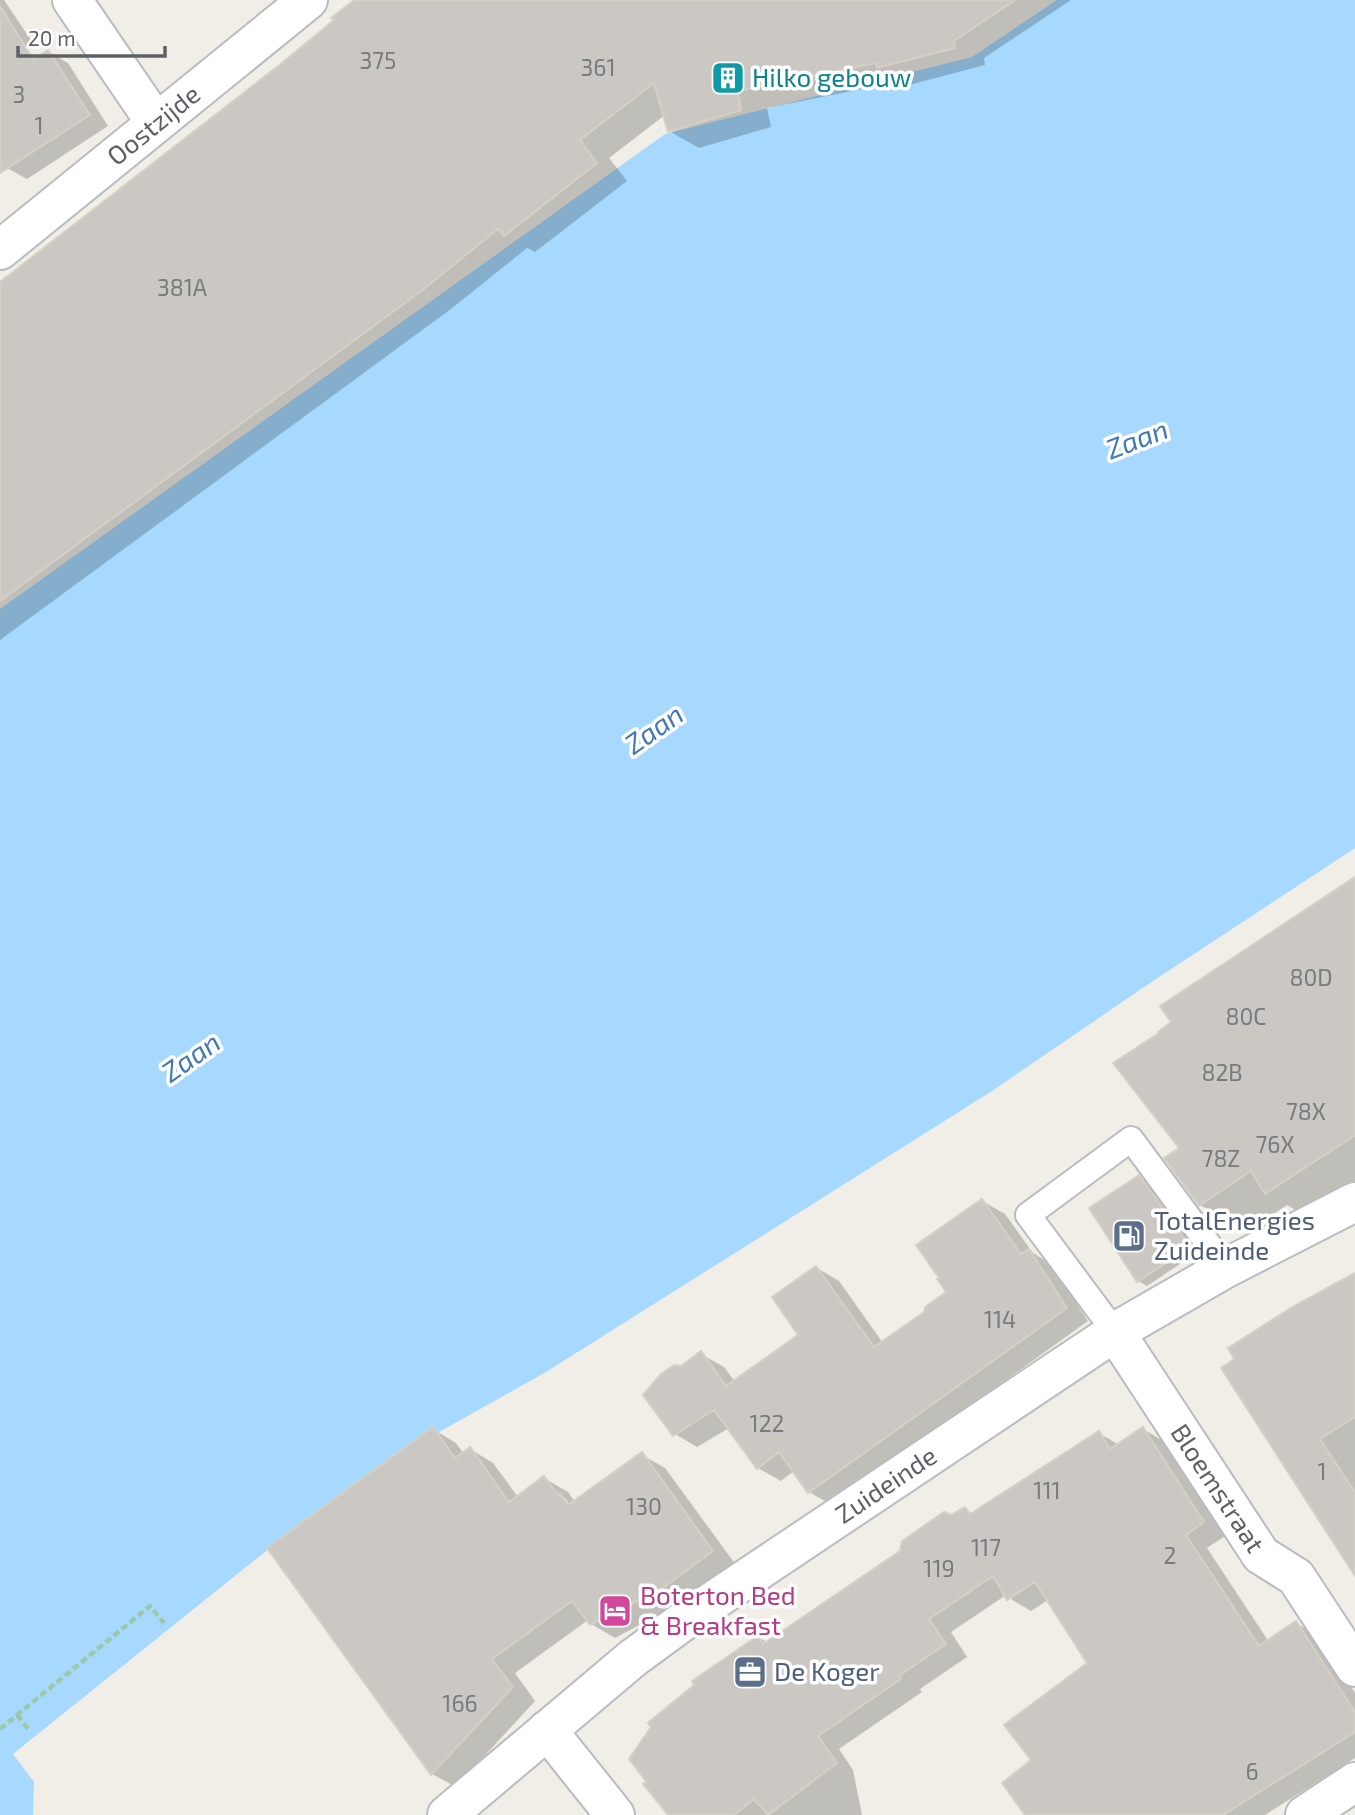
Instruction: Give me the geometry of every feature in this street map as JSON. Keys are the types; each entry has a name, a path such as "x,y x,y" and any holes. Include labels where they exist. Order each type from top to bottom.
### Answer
{"street":[{"path":"72,0 156,123"},
{"name":"Oostzijde","path":"0,250 309,0"},
{"name":"Zuideinde","path":"447,1815 634,1658 689,1617 1115,1332 1226,1268 1355,1202"},
{"name":"Bloemstraat","path":"1115,1332 1261,1555 1296,1577 1355,1667"},
{"path":"547,1730 615,1815"},
{"path":"1305,1815 1355,1782"}],"lane":[{"path":"1115,1332 1028,1215 1131,1139 1226,1268"}],"path":[{"path":"0,1729 150,1606 164,1623"},
{"path":"17,1715 30,1731"}],"water":[{"name":"Zaan","path":"1057,0 1355,0 1355,848 992,1091 546,1372 416,1445 286,1535 13,1754 34,1782 33,1815 0,1815 0,609 665,134 972,57"}],"building":[{"path":"354,0 1015,0 954,41 955,48 877,68 876,63 738,91 741,110 668,132 654,83 580,140 597,163 504,236 498,229 420,292 0,601 0,282 282,63"},
{"path":"0,6 33,59 48,50 90,115 0,173"},
{"path":"1355,877 1355,1135 1265,1194 1251,1171 1199,1206 1164,1158 1179,1148 1113,1063 1171,1022 1160,1006"},
{"path":"1139,1175 1190,1247 1137,1282 1089,1208"},
{"path":"982,1199 1021,1254 1029,1249 1067,1308 808,1493 779,1452 757,1469 714,1410 673,1436 643,1395 660,1375 674,1365 681,1366 701,1351 726,1386 798,1335 772,1297 816,1266 874,1347 924,1312 925,1307 946,1292 916,1245"},
{"path":"1355,1273 1355,1417 1320,1439 1355,1492 1355,1576 1221,1368 1234,1359 1228,1348 1294,1306"},
{"path":"433,1427 455,1458 470,1447 509,1502 544,1476 568,1505 642,1452 713,1551 664,1587 590,1625 572,1601 492,1659 513,1687 431,1775 267,1548"},
{"path":"1143,1427 1204,1522 1186,1535 1259,1646 1296,1621 1355,1712 1355,1732 1223,1815 1025,1815 1002,1783 1031,1760 1004,1725 1087,1663 1035,1582 1007,1600 993,1576 929,1619 946,1644 899,1676 901,1679 818,1736 837,1763 768,1815 754,1799 734,1815 668,1815 643,1784 646,1781 629,1759 651,1727 648,1723 694,1685 692,1681 759,1635 763,1644 900,1551 902,1541 944,1512 951,1515 965,1507 970,1514 1099,1431 1110,1449"}],"place":[{"name":"Hilko gebouw","path":"728,78"},
{"name":"TotalEnergies Zuideinde","path":"1129,1236"},
{"name":"Boterton Bed & Breakfast","path":"615,1611"},
{"name":"De Koger","path":"750,1672"}]}
